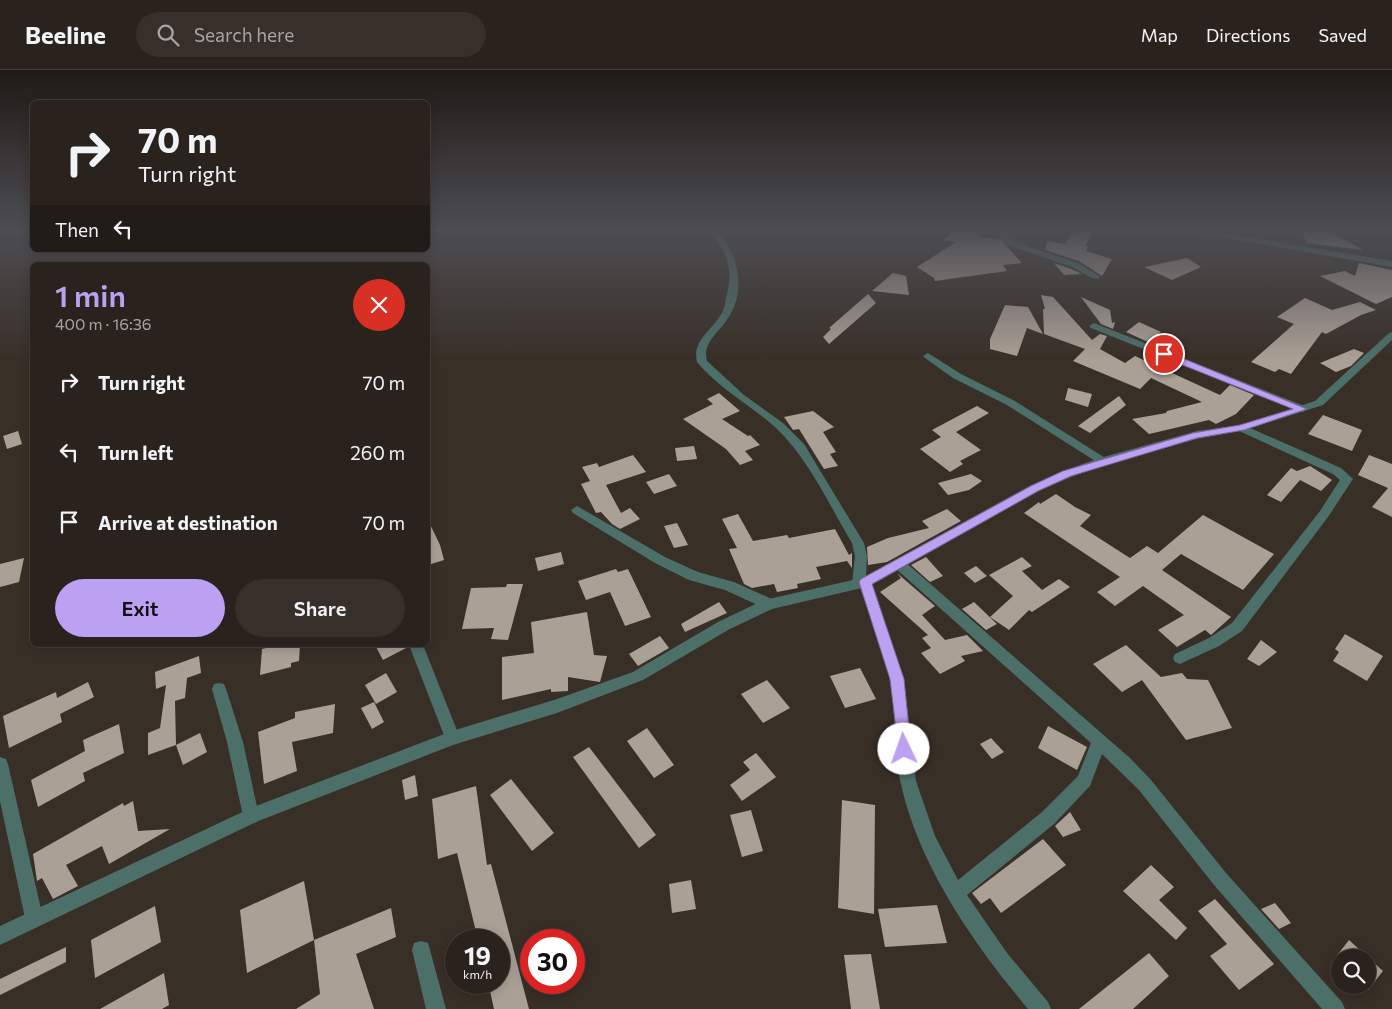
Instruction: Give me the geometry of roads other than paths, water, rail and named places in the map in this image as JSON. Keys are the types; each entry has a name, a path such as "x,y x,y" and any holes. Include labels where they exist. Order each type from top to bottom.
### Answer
{"street":[{"path":"734,274 734,282 724,318 709,333 701,348 700,356 702,362 740,397 779,425 800,447 858,543 861,556 862,583 897,679 908,780 924,830 957,892 986,939 1041,1009"},
{"path":"1091,274 1097,277"},
{"path":"1094,326 1303,409"},
{"path":"0,936 34,918 251,816 452,738 557,706 638,676 723,626 769,604 862,583 1034,488 1104,461 1197,435 1241,428 1318,404 1392,335"},
{"path":"928,356 957,376 1012,403 1104,461"},
{"path":"1180,658 1214,642 1237,627 1324,514 1347,479 1337,471 1241,428"},
{"path":"576,510 660,560 694,576 729,586 769,604"},
{"path":"899,564 1004,654 1124,763 1145,785 1220,879 1335,1009"},
{"path":"417,647 452,738"},
{"path":"219,689 235,742 251,816"},
{"path":"957,892 1048,818 1084,781 1099,742"},
{"path":"0,764 34,918"},
{"path":"421,950 436,1009"}]}
